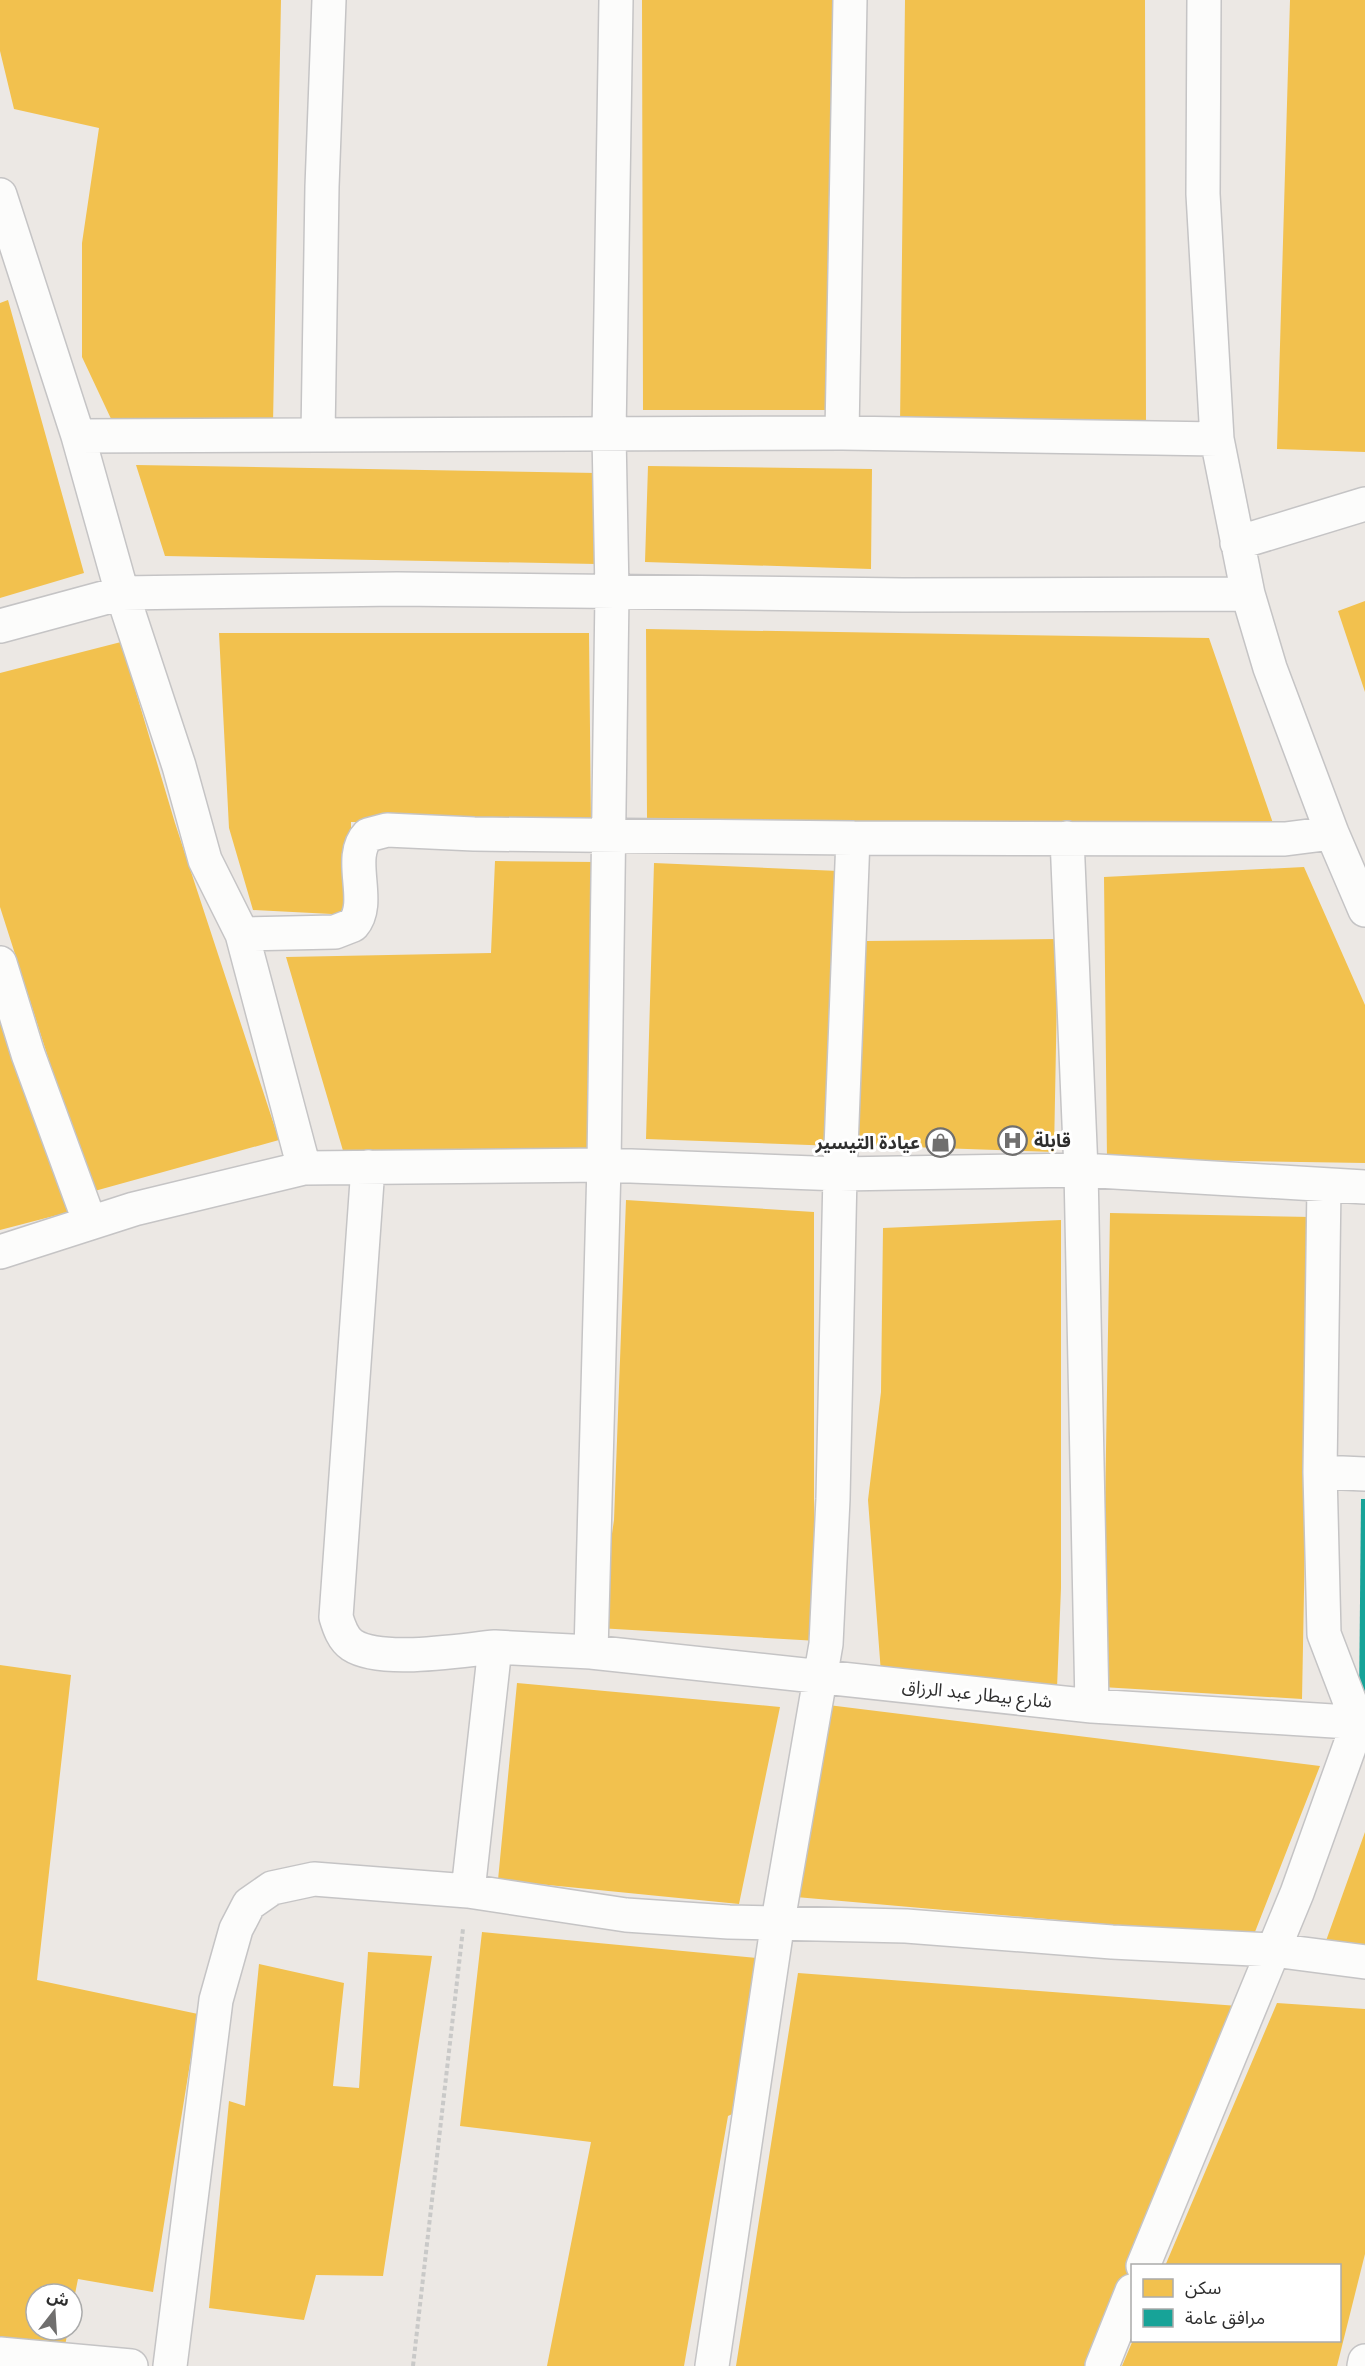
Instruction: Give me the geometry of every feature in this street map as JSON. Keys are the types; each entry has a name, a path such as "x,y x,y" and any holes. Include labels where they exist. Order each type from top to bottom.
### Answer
{"street":[{"path":"318,435 322,187 329,0"},
{"path":"591,1652 604,1165 612,593 609,434 616,0"},
{"path":"842,433 850,0"},
{"path":"1204,0 1203,194 1217,439 1248,594 1270,668 1332,833 1365,910"},
{"path":"0,195 11,264 78,436 122,593 179,766 205,860 242,934 304,1168"},
{"path":"78,436 842,433 1217,439"},
{"path":"1237,543 1365,504"},
{"path":"0,626 122,593 398,589 612,593 1248,594"},
{"path":"242,934 335,932 353,925 359,914 361,848 364,840 373,832 853,838 1285,839 1332,833"},
{"path":"712,2366 742,2179 778,1922 822,1678 833,1499 840,1174 853,838"},
{"path":"1067,838 1082,1170 1092,1706"},
{"path":"0,963 28,1054 90,1222"},
{"path":"0,1252 134,1209 304,1168 604,1165 840,1174 1082,1170 1365,1187"},
{"name":"شارع بيطار عبد الرزاق","path":"368,1167 336,1617 340,1630 352,1645 375,1652 408,1655 495,1647 591,1652 1092,1706 1362,1723"},
{"path":"1143,2264 1297,1893 1362,1723 1324,1634 1320,1472 1324,1185"},
{"path":"1320,1472 1365,1474"},
{"path":"468,1891 495,1647"},
{"path":"170,2366 216,2000 236,1929 249,1905 272,1888 314,1879 468,1891 626,1915 729,1922 906,1926 1112,1942 1273,1950 1365,1962"},
{"path":"1102,2366 1131,2294"},
{"path":"0,2354 131,2366"},
{"path":"1364,2366 1365,2361"}],"path":[{"path":"413,2366 468,1891"}],"building: سكن":[{"path":"0,0 281,0 273,424 113,423 82,357 82,243 99,128 14,109 0,51"},
{"path":"642,0 837,0 829,410 643,410"},
{"path":"905,0 1145,0 1146,427 900,425"},
{"path":"1290,0 1365,0 1365,452 1277,449"},
{"path":"8,300 84,573 0,598 0,303"},
{"path":"136,465 597,473 596,564 165,556"},
{"path":"648,466 872,469 871,569 645,562"},
{"path":"1365,601 1365,692 1338,611"},
{"path":"646,629 1209,638 1275,829 647,818"},
{"path":"219,633 589,633 591,824 351,822 351,915 253,910 229,828"},
{"path":"121,642 175,823 279,1140 91,1192 0,907 0,673"},
{"path":"495,861 596,862 587,1150 344,1154 286,957 491,953"},
{"path":"654,863 839,871 836,1146 646,1139"},
{"path":"1304,867 1365,1005 1365,1163 1107,1159 1104,877"},
{"path":"1058,939 1054,1152 852,1145 866,941"},
{"path":"0,998 73,1211 0,1230"},
{"path":"626,1200 814,1212 814,1499 818,1641 598,1628 614,1520"},
{"path":"1110,1213 1311,1217 1302,1699 1102,1687"},
{"path":"1061,1220 1061,1588 1057,1688 881,1673 868,1500 881,1392 883,1228"},
{"path":"0,1665 71,1675 37,1980 198,2014 153,2292 78,2279 77,2282 24,2282 24,2342 0,2336"},
{"path":"517,1683 780,1707 739,1904 498,1880"},
{"path":"828,1705 1320,1766 1253,1937 796,1897"},
{"path":"1365,1832 1365,1956 1322,1952"},
{"path":"482,1932 757,1958 741,2110 728,2116 684,2366 547,2366 591,2142 460,2126"},
{"path":"368,1952 432,1956 383,2276 316,2275 304,2320 209,2308 229,2101 245,2106 259,1964 344,1983 333,2086 359,2088"},
{"path":"798,1973 1238,2006 1134,2264 1131,2264 1131,2272 1093,2366 736,2366"},
{"path":"1277,2003 1365,2009 1365,2254 1337,2366 1122,2366 1132,2342 1341,2342 1341,2264 1166,2264"},
{"path":"26,2342 66,2342 64,2351"}],"building: مرافق عامة":[{"path":"1361,1499 1365,1499 1365,1705 1359,1704"}],"place":[{"name":"قابلة","path":"1013,1141"},
{"name":"عيادة التيسير","path":"941,1143"}]}
